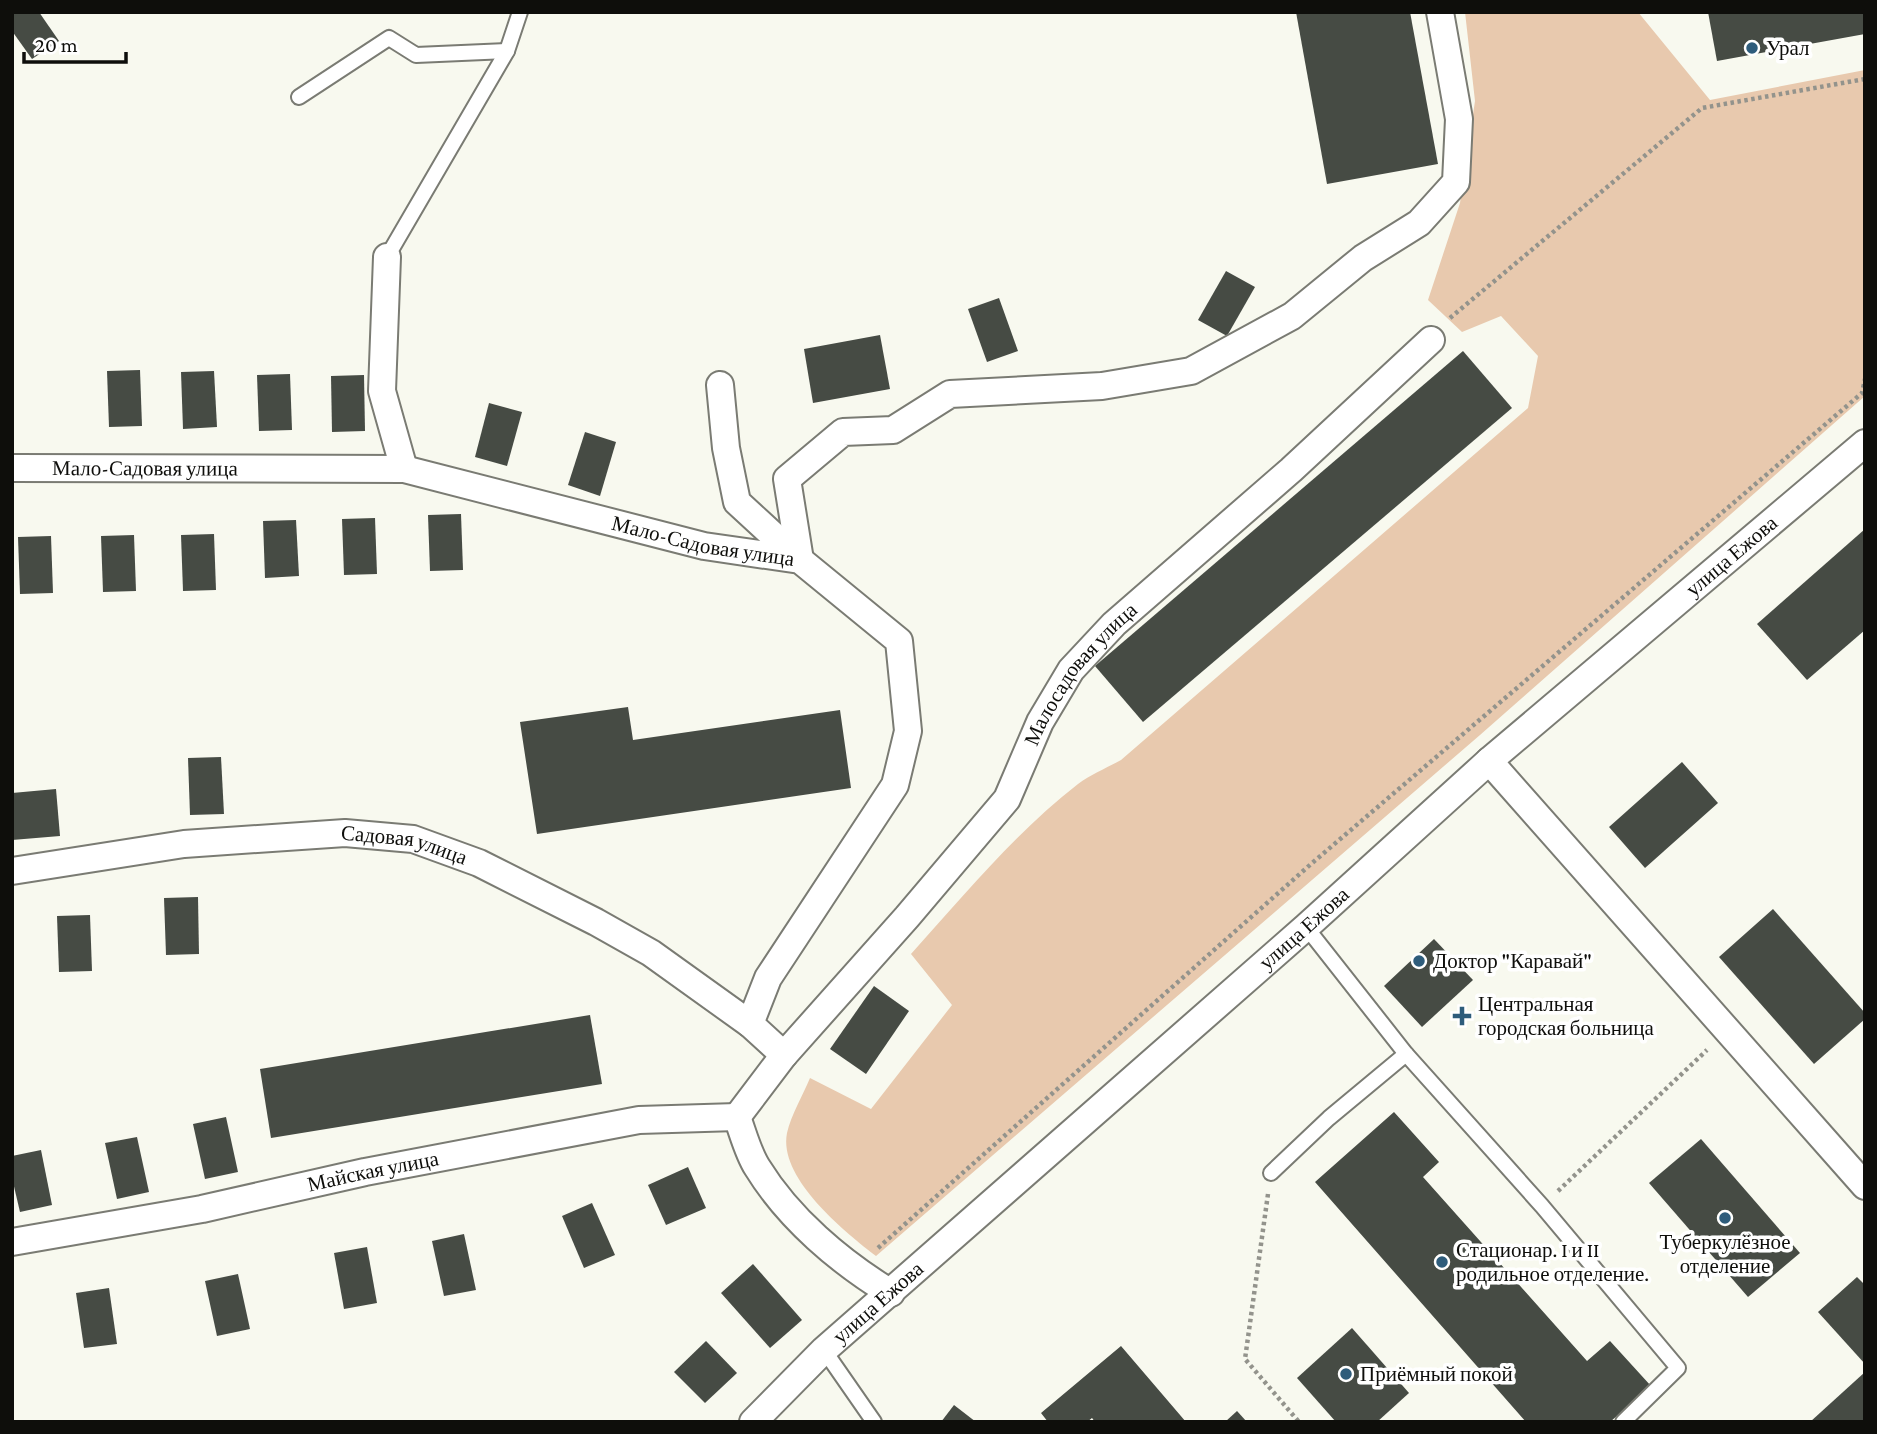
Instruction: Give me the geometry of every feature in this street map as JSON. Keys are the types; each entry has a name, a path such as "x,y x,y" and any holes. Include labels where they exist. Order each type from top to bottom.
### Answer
{"street":[{"path":"800,559 787,479 843,432 893,430 950,394 1102,386 1191,371 1292,316 1363,258 1419,223 1455,182 1459,119 1440,12"},
{"path":"387,257 382,391 404,469"},
{"name":"Малосадовая улица","path":"737,1117 784,1055 907,917 1007,799 1040,722 1071,670 1114,624 1291,470 1431,340"},
{"path":"720,385 726,448 737,502 800,559"},
{"name":"улица Ежова","path":"753,1422 824,1350 1306,927 1489,761 1865,443"},
{"name":"Мало-Садовая улица","path":"12,468 404,469 704,546 800,559 899,641 908,731 895,785 768,978 750,1024"},
{"path":"1489,761 1865,1186"},
{"name":"Садовая улица","path":"12,871 184,844 345,833 413,839 479,863 596,922 651,953 750,1024"},
{"path":"750,1024 784,1055"},
{"path":"737,1117 756,1166 812,1233 853,1270 891,1293"},
{"name":"Майская улица","path":"12,1242 202,1209 365,1172 639,1120 737,1117"}],"lane":[{"path":"387,257 507,51 520,12"},
{"path":"299,97 390,38 416,55 507,51"},
{"path":"1306,927 1406,1055 1542,1206 1678,1368 1623,1422"},
{"path":"1271,1173 1329,1118 1406,1055"},
{"path":"824,1350 874,1422"}],"path":[{"path":"1431,340 1454,314 1702,108 1865,79"},
{"path":"853,1270 1311,864 1863,392 1865,379"},
{"path":"1542,1206 1728,1031"},
{"path":"1271,1173 1245,1359 1299,1422"}],"shaded area":[{"path":"1465,12 1638,12 1710,100 1865,70 1865,396 1480,735 876,1256 816,1202 793,1168 787,1150 787,1133 810,1078 871,1109 952,1005 911,954 991,865 1055,803 1083,780 1121,760 1528,408 1538,356 1501,316 1462,332 1428,300 1460,203 1475,101"}],"building":[{"path":"12,12 39,12 59,41 32,59 12,31"},
{"path":"1296,12 1410,12 1438,164 1327,184"},
{"name":"Урал","path":"1708,12 1865,12 1865,34 1717,61"},
{"path":"1226,271 1255,287 1227,336 1198,320"},
{"path":"999,298 1018,351 987,362 968,309"},
{"path":"880,335 890,389 813,403 804,349"},
{"path":"1463,351 1512,408 1143,722 1095,666"},
{"path":"140,370 142,426 109,427 107,371"},
{"path":"214,371 217,427 183,429 181,372"},
{"path":"290,374 292,430 259,431 257,375"},
{"path":"364,375 365,431 332,432 331,376"},
{"path":"489,403 522,412 507,466 475,457"},
{"path":"585,432 616,442 600,496 568,485"},
{"path":"461,514 463,570 430,571 428,515"},
{"path":"375,518 377,574 344,575 342,519"},
{"path":"296,520 299,576 265,578 263,521"},
{"path":"1865,529 1865,630 1807,680 1757,624"},
{"path":"214,534 216,590 183,591 181,535"},
{"path":"134,535 136,591 103,592 101,536"},
{"path":"51,536 53,593 20,594 18,537"},
{"path":"628,707 633,740 840,710 851,788 537,834 520,722"},
{"path":"221,757 224,814 190,815 188,758"},
{"path":"1682,762 1718,803 1645,868 1609,827"},
{"path":"56,789 60,836 12,840 12,793"},
{"path":"198,897 199,954 166,955 164,898"},
{"path":"1773,909 1865,1013 1865,1019 1814,1064 1719,957"},
{"path":"90,915 92,971 59,972 57,916"},
{"path":"1434,939 1473,980 1422,1027 1384,986"},
{"path":"874,986 909,1011 866,1074 830,1049"},
{"path":"590,1015 602,1084 271,1138 260,1069"},
{"name":"Стационар. I и II родильное отделение.","path":"1394,1112 1439,1162 1423,1177 1587,1361 1610,1341 1651,1386 1610,1422 1526,1422 1315,1182"},
{"path":"226,1117 238,1172 205,1179 193,1124"},
{"path":"137,1137 149,1192 117,1199 105,1143"},
{"name":"Туберкулёзное отделение","path":"1701,1139 1800,1253 1748,1297 1649,1183"},
{"path":"41,1150 52,1205 20,1212 12,1178 12,1156"},
{"path":"688,1167 706,1208 666,1225 648,1185"},
{"path":"592,1203 615,1255 584,1268 562,1216"},
{"path":"464,1234 476,1290 444,1296 432,1241"},
{"path":"367,1247 377,1303 344,1309 334,1253"},
{"path":"753,1264 802,1320 770,1348 721,1293"},
{"path":"238,1274 250,1329 217,1336 205,1281"},
{"path":"1857,1277 1865,1285 1865,1364 1818,1312"},
{"path":"109,1288 117,1344 84,1348 76,1293"},
{"name":"Приёмный покой","path":"1352,1328 1409,1393 1377,1422 1336,1422 1297,1378"},
{"path":"706,1341 737,1373 705,1403 674,1372"},
{"path":"1121,1346 1186,1422 1095,1422 1092,1418 1087,1422 1048,1422 1041,1413"},
{"path":"1865,1372 1865,1422 1810,1422"},
{"path":"954,1405 976,1422 941,1422"},
{"path":"1237,1411 1247,1422 1225,1422"}],"place":[{"name":"Урал","path":"1752,48"},
{"name":"Доктор \"Каравай\"","path":"1419,961"},
{"name":"Центральная городская больница","path":"1462,1016"},
{"name":"Туберкулёзное отделение","path":"1725,1218"},
{"name":"Стационар. I и II родильное отделение.","path":"1442,1262"},
{"name":"Приёмный покой","path":"1346,1374"}]}
